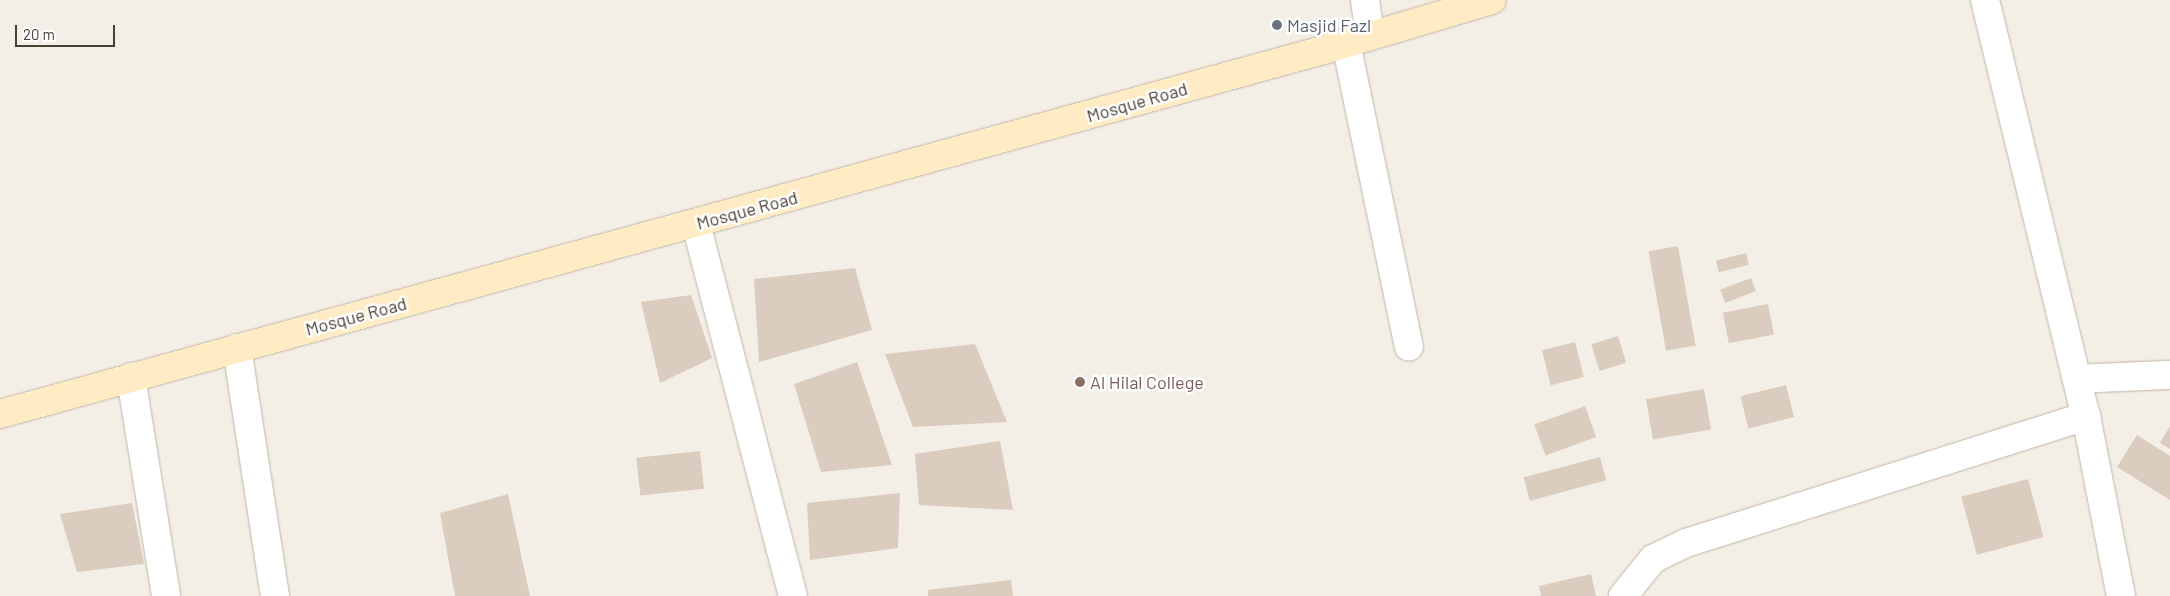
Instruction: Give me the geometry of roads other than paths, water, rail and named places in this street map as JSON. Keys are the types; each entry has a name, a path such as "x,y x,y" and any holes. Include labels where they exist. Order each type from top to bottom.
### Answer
{"street":[{"path":"1365,0 1358,39 1409,347"},
{"name":"Mosque Road","path":"0,414 696,224 1492,0"},
{"path":"1985,0 2086,416 2121,596"},
{"path":"696,224 793,596"},
{"path":"237,348 275,596"},
{"path":"2077,380 2170,375"},
{"path":"131,377 166,596"},
{"path":"1623,596 1653,559 1686,543 2086,416"}],"place":[{"name":"Masjid Fazl","path":"1277,25"},
{"name":"Al Hilal College","path":"1080,382"}]}
